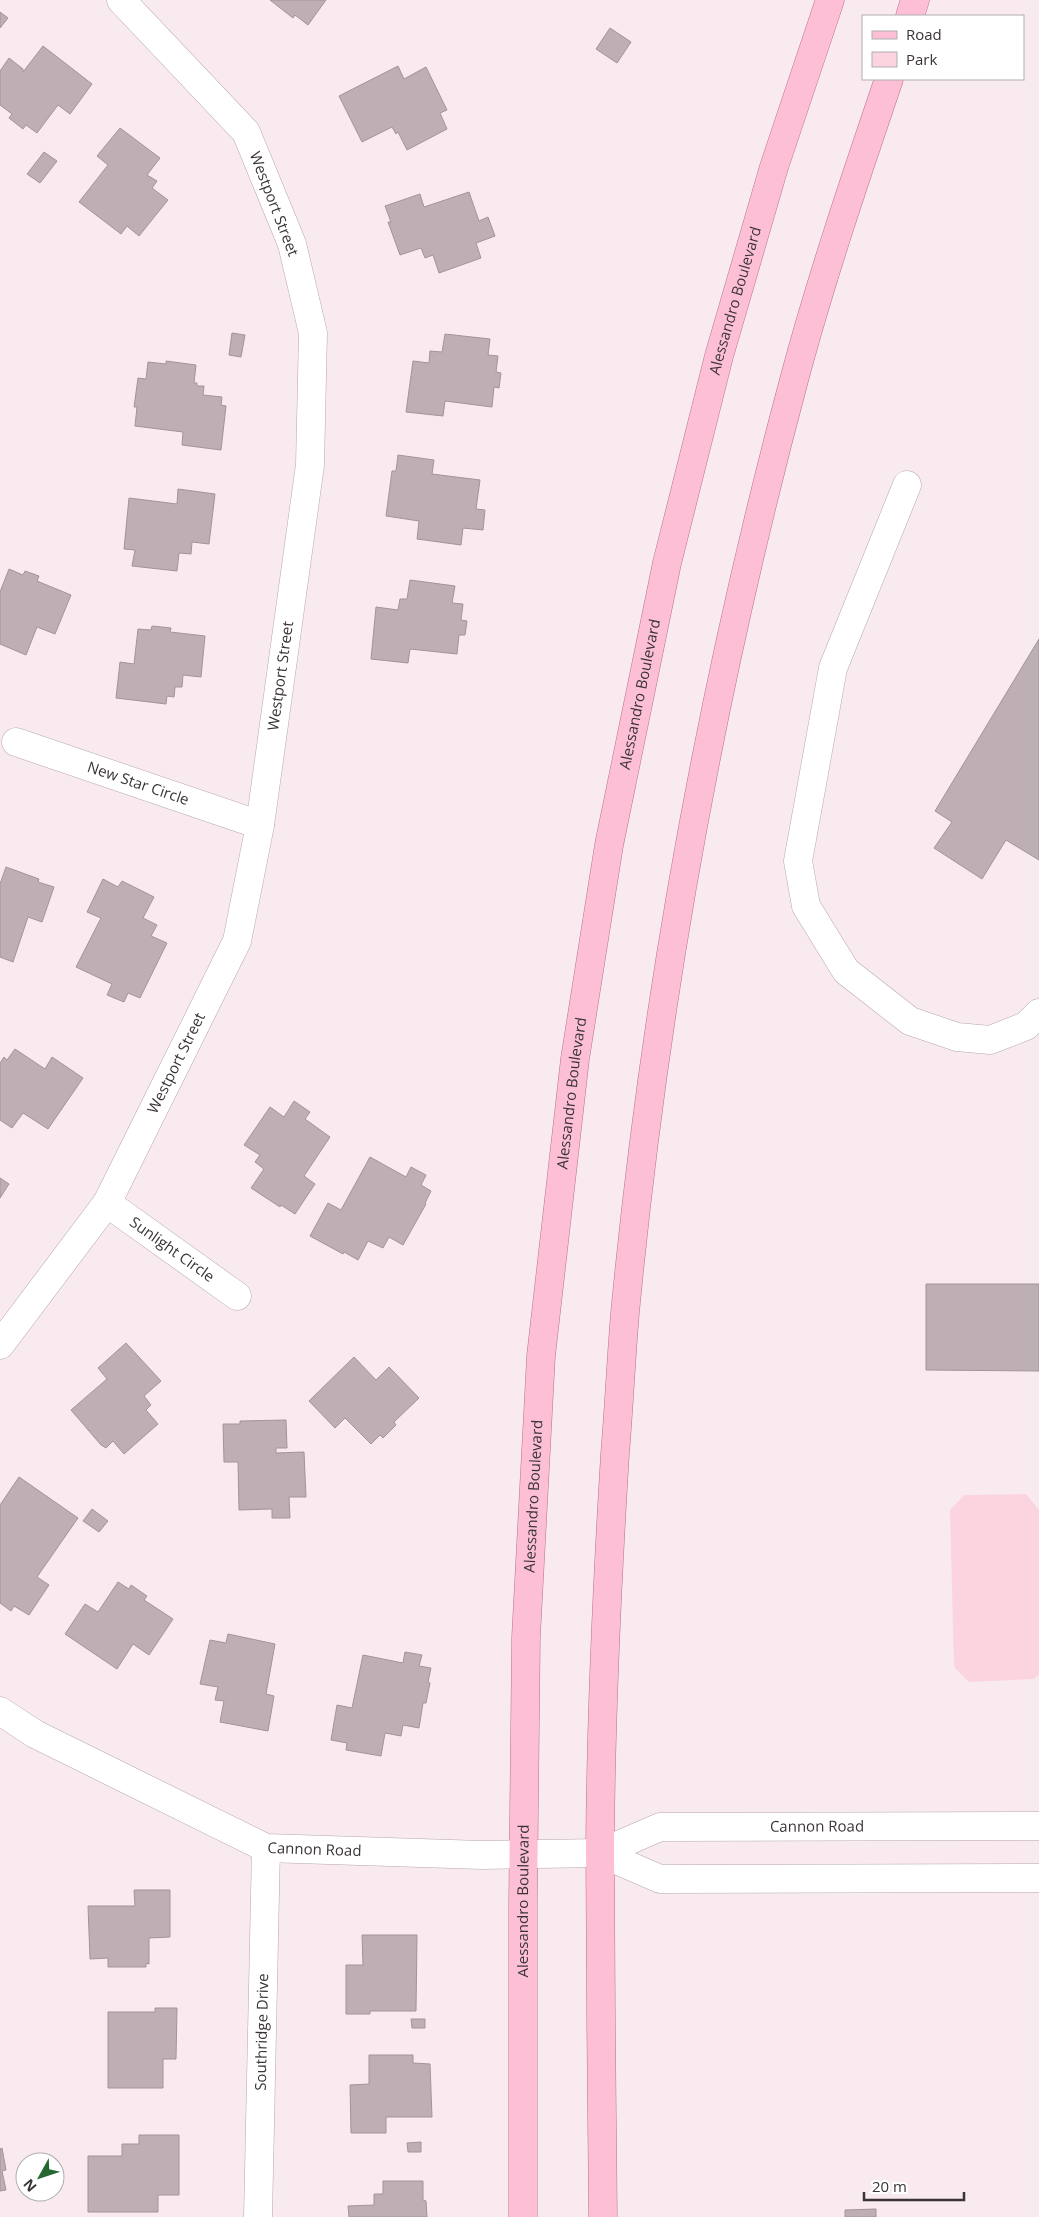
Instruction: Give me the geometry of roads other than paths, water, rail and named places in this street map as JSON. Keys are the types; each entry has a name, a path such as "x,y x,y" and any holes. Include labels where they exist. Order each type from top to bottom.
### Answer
{"main road":[{"name":"Alessandro Boulevard","path":"523,2217 523,1855 526,1637 541,1356 575,1059 607,855 667,563 719,356 774,167 830,0"},
{"path":"910,15 915,0"},
{"path":"603,2217 600,1853 608,1574 624,1317 650,1080 684,872 722,680 756,528 798,366 845,208 888,80"}],"street":[{"name":"Westport Street","path":"0,1345 107,1203 237,941 260,825 310,464 313,333 292,244 246,132 121,0"},
{"path":"908,485 833,668 798,861 806,906 846,971 910,1021 957,1037 990,1040 1026,1026 1039,1013"},
{"name":"New Star Circle","path":"16,742 260,825"},
{"name":"Sunlight Circle","path":"107,1203 237,1296"},
{"name":"Cannon Road","path":"0,1711 36,1734 266,1848 523,1855 600,1853 660,1827 1039,1826"},
{"name":"Southridge Drive","path":"258,2217 266,1848"},
{"name":"Cannon Road","path":"600,1853 660,1880 1039,1878"}]}
